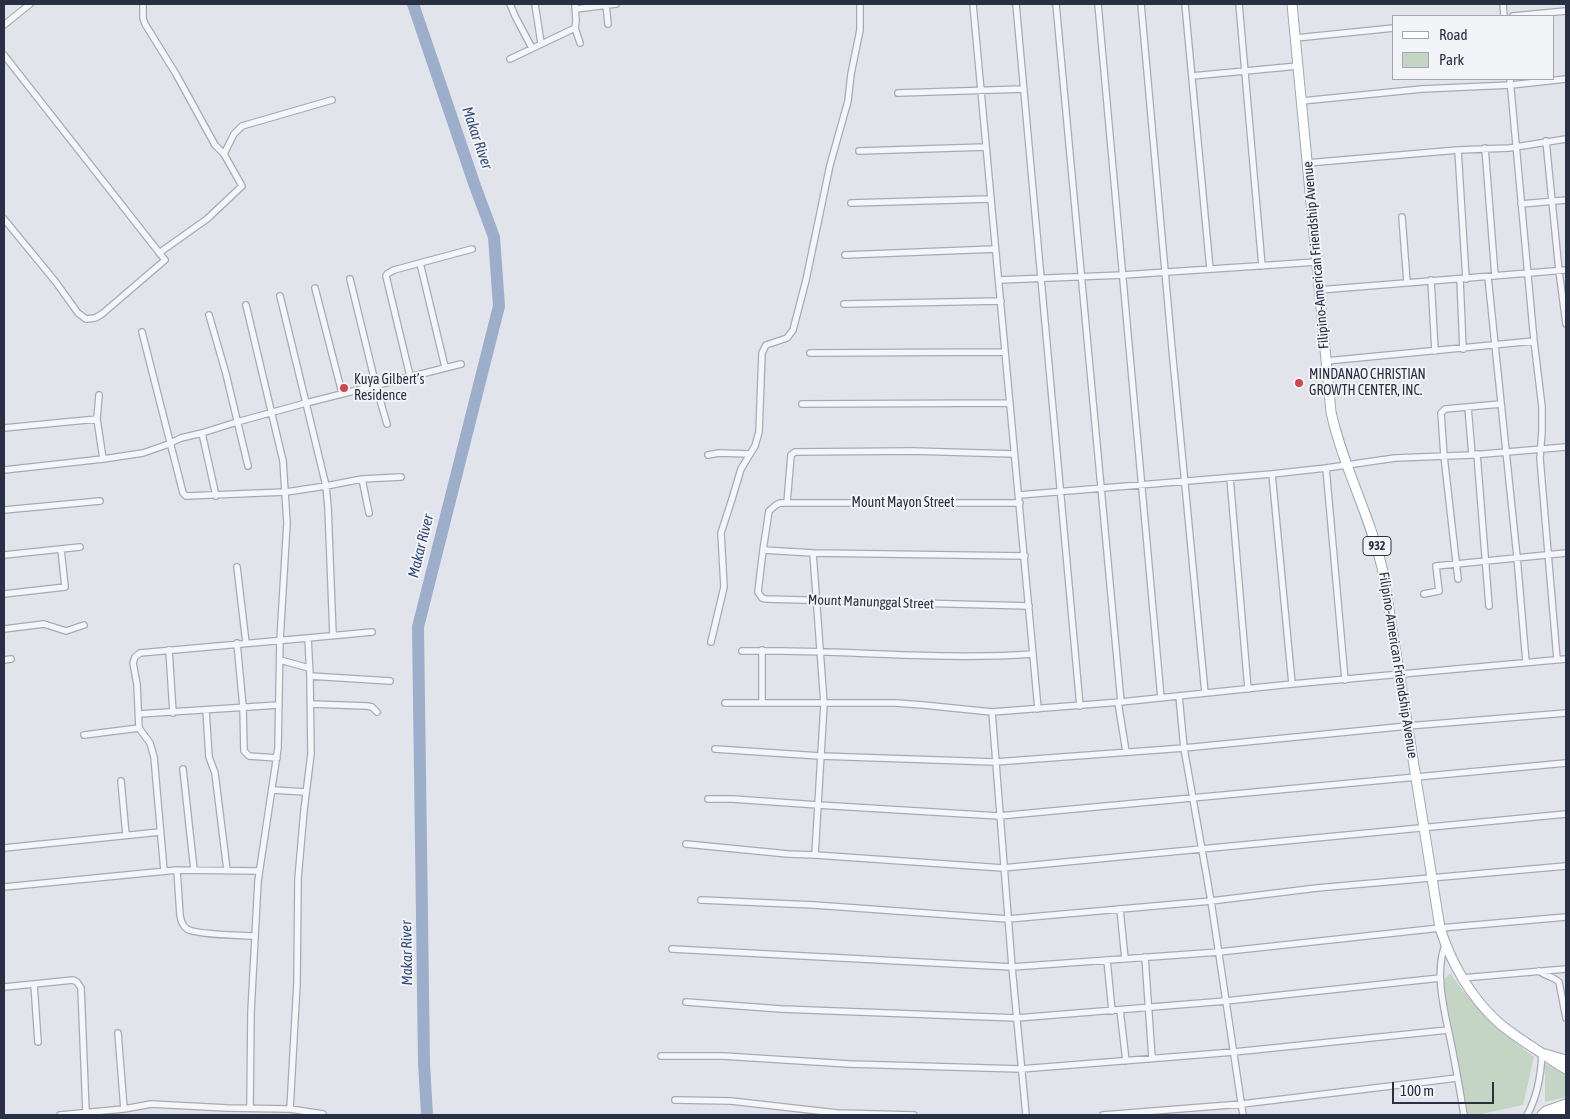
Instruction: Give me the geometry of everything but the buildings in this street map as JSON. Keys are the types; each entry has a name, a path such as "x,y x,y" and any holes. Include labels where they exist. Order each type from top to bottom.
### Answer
{"main road":[{"name":"Filipino-American Friendship Avenue","path":"1292,4 1331,412 1338,439 1380,555 1440,928 1445,945 1462,978 1478,1000 1498,1022 1566,1069"},
{"name":"Filipino-American Friendship Avenue","path":"1542,1053 1566,1060"},
{"path":"1542,1115 1546,1111 1566,1104"},
{"path":"1551,1115 1566,1113"}],"street":[{"path":"4,25 30,4"},
{"path":"143,4 145,24 176,74 215,145 224,154 242,186 207,219 159,253"},
{"path":"510,4 532,48"},
{"path":"534,4 541,43"},
{"path":"580,43 575,28 576,7 616,4"},
{"path":"711,642 724,587 721,533 740,469 755,446 759,432 762,353 766,345 787,338 790,334 806,280 830,165 848,101 851,74 860,30 860,4"},
{"path":"973,4 1038,709"},
{"path":"1016,4 1080,706"},
{"path":"1056,4 1119,702 1126,752"},
{"path":"1098,4 1161,698"},
{"path":"1141,4 1205,694"},
{"path":"1185,4 1210,269"},
{"path":"1239,4 1262,266"},
{"path":"606,5 608,24"},
{"path":"1524,15 1566,11"},
{"path":"510,59 575,28"},
{"path":"1296,38 1392,28"},
{"path":"4,55 164,260 102,314 96,318 86,319 78,313 47,271 4,220"},
{"path":"1192,76 1298,66"},
{"path":"1302,101 1422,89 1547,80"},
{"path":"1510,82 1542,407 1541,448 1557,659"},
{"path":"898,93 1024,89"},
{"path":"224,154 234,134 242,126 332,100"},
{"path":"1307,163 1517,147 1566,139"},
{"path":"1546,142 1566,324"},
{"path":"859,151 986,147"},
{"path":"1485,148 1495,276"},
{"path":"1458,150 1463,279 1463,348"},
{"path":"851,203 990,198"},
{"path":"1521,204 1566,200"},
{"path":"1402,217 1406,282"},
{"path":"410,376 386,276 388,272 394,270 472,249"},
{"path":"845,255 995,249"},
{"path":"999,280 1123,275 1316,262"},
{"path":"420,263 444,367"},
{"path":"1319,290 1566,270"},
{"path":"1488,277 1526,662"},
{"path":"350,279 387,424"},
{"path":"1431,280 1435,351"},
{"path":"315,288 342,393"},
{"path":"280,296 326,486 333,635"},
{"path":"844,304 1000,301"},
{"path":"246,304 283,461 287,523 280,640 277,758 258,871 251,1012 250,1108"},
{"path":"209,315 226,374 248,466"},
{"path":"142,332 184,495 189,497 286,492 362,479 401,477"},
{"path":"1326,361 1534,341"},
{"path":"810,353 1005,352"},
{"path":"4,470 103,459 143,452 181,438 272,412 444,367 462,364"},
{"path":"99,395 97,419 103,459"},
{"path":"802,404 1010,404"},
{"path":"1458,579 1441,413 1445,409 1501,404"},
{"path":"1468,407 1486,560 1489,606"},
{"path":"4,428 97,419"},
{"path":"202,433 216,496"},
{"path":"1019,496 1272,474 1395,458 1566,447"},
{"path":"1014,454 912,451 795,452 791,455 787,503 776,505 769,511 763,550 812,553 1025,556"},
{"path":"708,455 719,453 750,454"},
{"path":"1326,468 1345,680"},
{"path":"1272,474 1292,684"},
{"path":"1230,478 1248,689"},
{"path":"362,479 369,513"},
{"path":"4,510 100,500"},
{"name":"Mount Mayon Street","path":"787,503 1020,503"},
{"path":"4,555 80,547"},
{"path":"4,594 66,587 61,549"},
{"name":"Mount Manunggal Street","path":"763,550 758,592 762,598 1029,606"},
{"path":"812,553 824,704 815,855"},
{"path":"1424,594 1439,591 1436,566 1566,553"},
{"path":"238,568 246,642"},
{"path":"4,629 44,624 66,630 84,625"},
{"path":"164,871 154,757 150,743 139,728 134,657 140,653 372,632"},
{"path":"290,1109 297,983 298,879 311,754 308,638"},
{"path":"237,643 243,707 244,751 250,756 277,758"},
{"path":"169,650 174,713"},
{"path":"762,650 762,703"},
{"path":"742,651 820,651 970,657 1033,654"},
{"path":"725,703 923,705 992,712 1080,706 1566,658"},
{"path":"4,660 11,659"},
{"path":"280,660 310,668"},
{"path":"310,676 390,681"},
{"path":"1179,696 1184,748 1211,900 1243,1115"},
{"path":"311,704 367,706 377,712"},
{"path":"139,714 278,705"},
{"path":"206,710 209,754 215,773 226,870"},
{"path":"992,712 999,816 1026,1115"},
{"path":"715,750 995,762 1184,748 1566,713"},
{"path":"84,735 139,728"},
{"path":"708,799 999,816 1566,762"},
{"path":"183,768 194,870"},
{"path":"121,781 126,835"},
{"path":"272,790 306,792"},
{"path":"686,844 779,854 1004,868 1566,814"},
{"path":"4,848 160,832"},
{"path":"701,900 814,905 1008,919 1566,866"},
{"path":"4,887 177,870 258,871"},
{"path":"177,870 181,922 186,928 191,931 206,933 254,936"},
{"path":"1120,909 1125,959"},
{"path":"672,949 1012,967 1219,952 1440,928 1566,917"},
{"path":"1445,945 1440,962 1440,978 1464,1115"},
{"path":"1145,957 1152,1058"},
{"path":"1107,960 1112,1011"},
{"path":"1462,978 1566,969"},
{"path":"1539,971 1559,982 1566,1018"},
{"path":"686,1002 781,1009 1017,1018 1226,1001 1440,978"},
{"path":"4,987 73,980 81,988 86,1112"},
{"path":"34,984 38,1042"},
{"path":"1120,1010 1126,1061"},
{"path":"660,1056 723,1056 849,1064 1021,1069 1234,1052 1448,1030"},
{"path":"118,1033 124,1109"},
{"path":"1527,1115 1537,1091 1542,1053"},
{"path":"1103,1115 1242,1104 1457,1078"},
{"path":"675,1100 731,1101 837,1114 914,1115"},
{"path":"60,1115 124,1109 151,1104 290,1109 324,1114"}],"green space":[{"path":"1449,974 1489,1019 1534,1057 1523,1105 1477,1115 1467,1115 1444,987 1444,980"},
{"path":"1545,1063 1566,1075 1566,1097 1545,1102"}],"waterway":[{"name":"Makar River","path":"413,4 494,237 499,306 418,627 424,1063 427,1115"}],"place":[{"name":"MINDANAO CHRISTIAN GROWTH CENTER, INC.","path":"1299,383"},
{"name":"Kuya Gilbert’s Residence","path":"344,388"}]}
